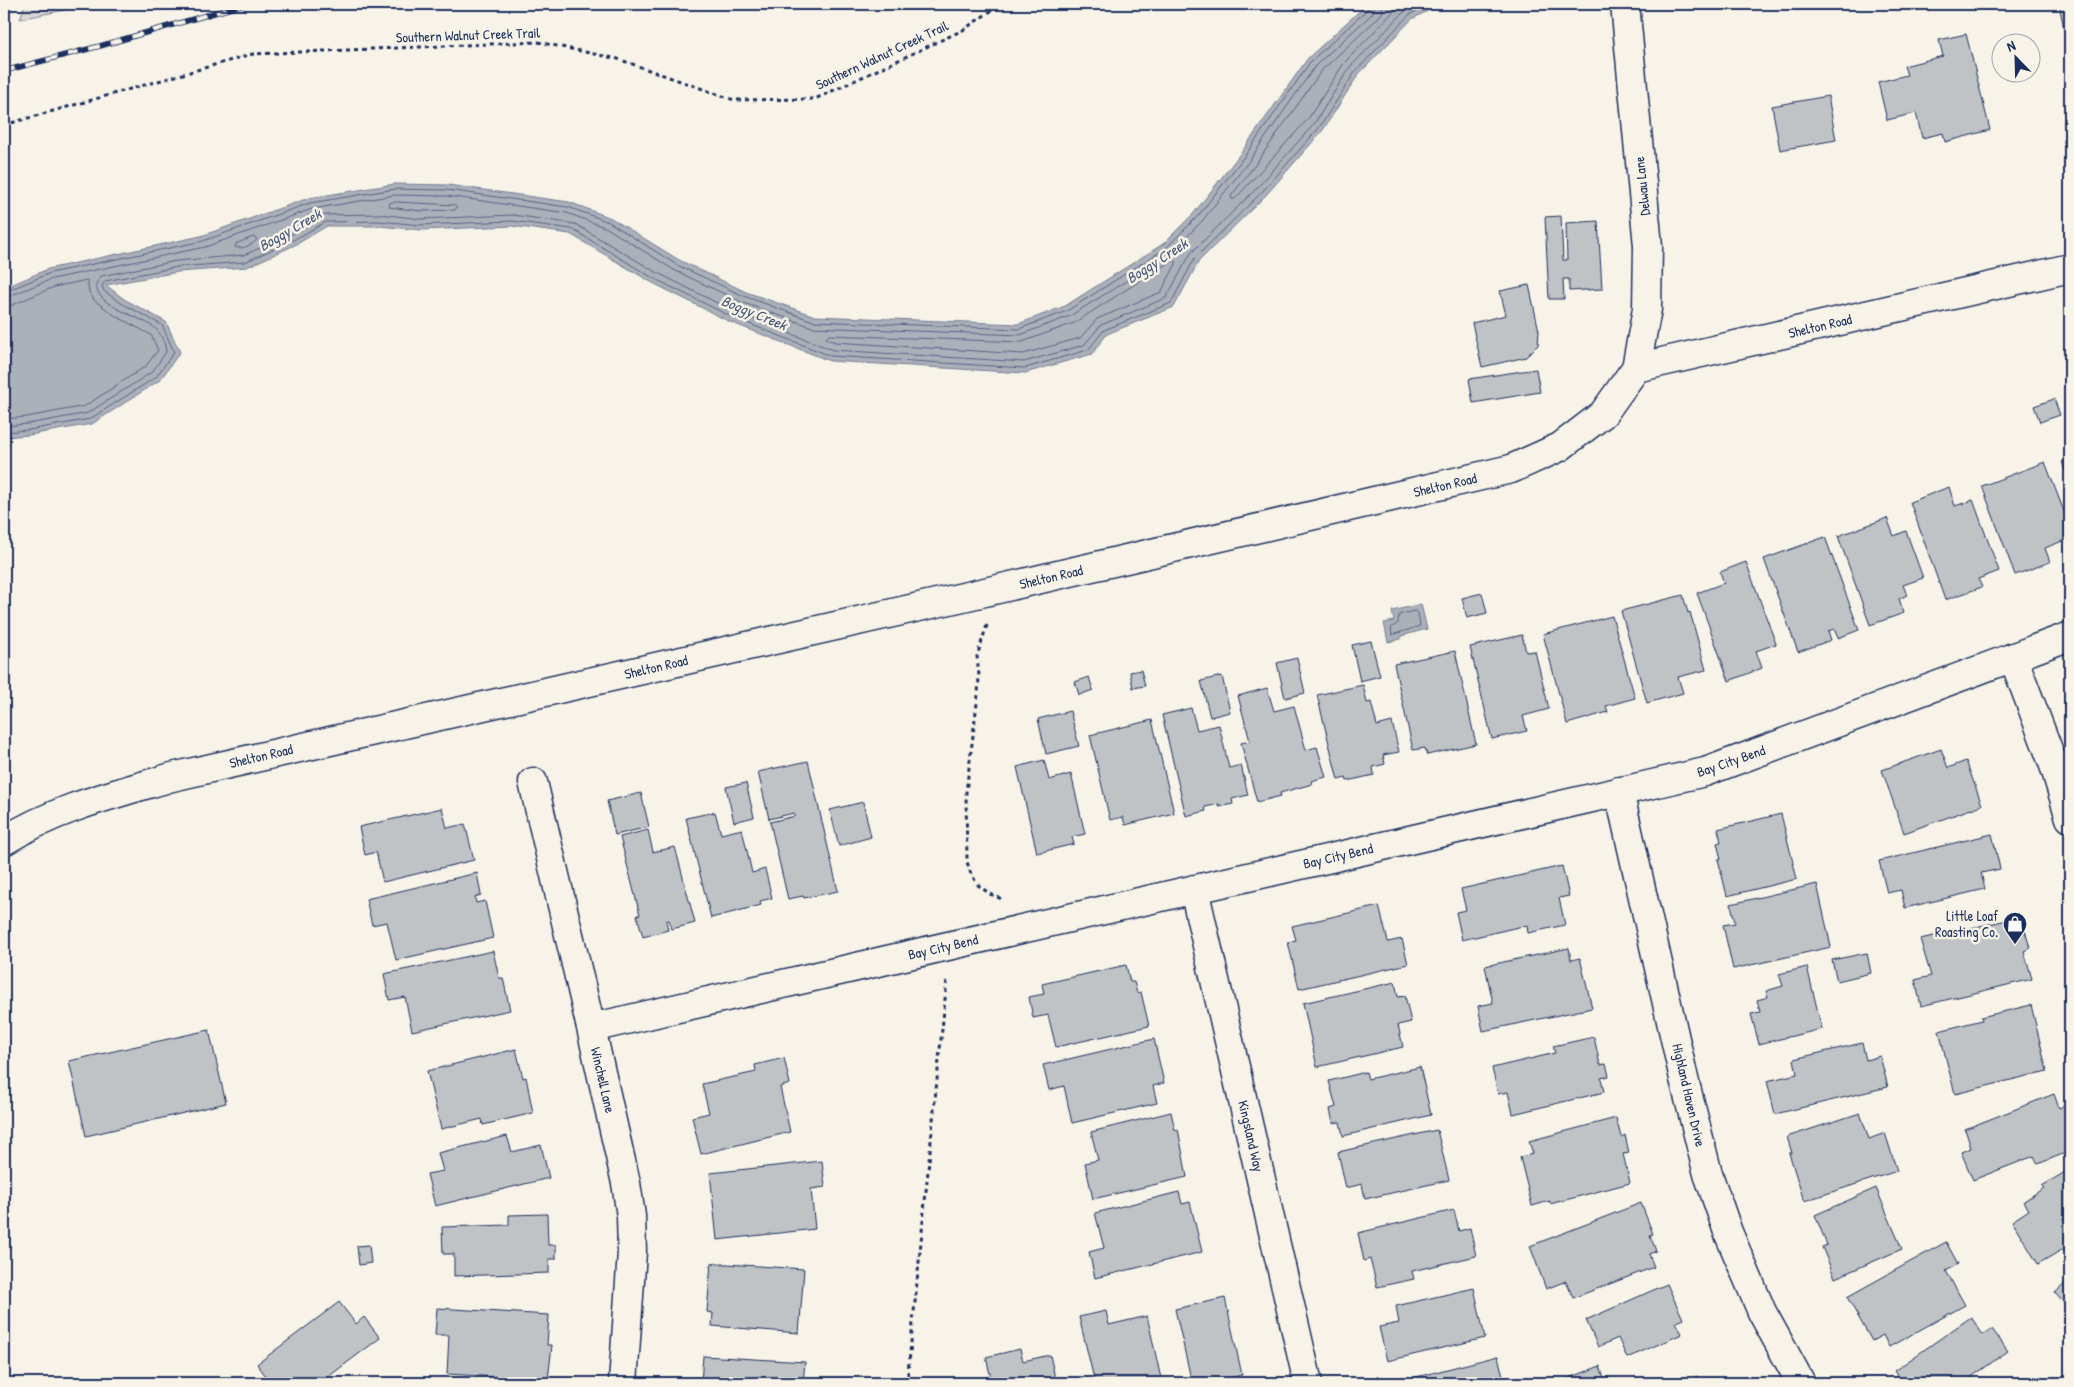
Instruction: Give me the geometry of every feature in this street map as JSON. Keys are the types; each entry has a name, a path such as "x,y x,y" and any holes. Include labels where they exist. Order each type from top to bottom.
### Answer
{"street":[{"name":"Delwau Lane","path":"1625,4 1648,246 1647,309 1636,368"},
{"name":"Shelton Road","path":"4,841 24,828 95,800 172,777 998,589 1511,469 1560,447 1603,414 1636,368 2070,268"},
{"name":"Bay City Bend","path":"591,1028 1705,772 2070,636"},
{"path":"2013,657 2055,768 2070,818"},
{"name":"Winchell Lane","path":"533,782 591,1028 626,1183 631,1216 632,1252 623,1383"},
{"name":"Highland Haven Drive","path":"1619,791 1685,1084 1708,1174 1728,1232 1762,1312 1801,1383"},
{"name":"Kingsland Way","path":"1194,889 1308,1383"}],"path":[{"name":"Southern Walnut Creek Trail","path":"4,125 252,54 538,42 618,59 734,100 815,99 963,30 1001,4"},
{"path":"998,589 977,656 978,694 966,792 966,843 970,874 978,885 990,894 1002,899"},
{"path":"907,1383 947,979"}],"shaded area":[{"path":"25,4 94,4 20,19"}],"water":[{"name":"Boggy Creek","path":"1367,4 1441,4 1412,19 1358,75 1323,130 1266,195 1199,261 1174,307 1107,334 1092,354 1025,373 830,361 730,322 651,282 570,234 512,226 421,230 379,226 327,226 297,244 247,267 178,272 106,285 124,299 166,322 180,352 160,380 92,424 29,435 4,437 4,288 48,269 201,236 309,198 395,184 448,185 569,202 611,218 679,260 746,292 815,316 1018,324 1065,306 1163,244 1194,213 1240,154 1308,58"},
{"path":"1421,604 1427,629 1401,636 1401,639 1388,642 1384,623 1394,621 1392,611"}],"building":[{"path":"2059,4 2070,4 2070,59"},
{"path":"1966,34 1990,130 1945,142 1943,133 1922,138 1916,113 1887,120 1878,82 1907,75 1904,66 1943,56 1939,40"},
{"path":"1828,96 1836,140 1780,150 1772,106"},
{"path":"1561,216 1563,260 1567,260 1566,223 1598,221 1602,289 1569,291 1569,279 1563,279 1564,299 1549,299 1545,217"},
{"path":"1529,285 1539,331 1538,345 1526,357 1482,367 1472,323 1506,315 1500,291"},
{"path":"1536,369 1540,392 1473,403 1469,379"},
{"path":"2054,399 2060,415 2040,422 2034,406"},
{"path":"2070,459 2070,483 2062,462"},
{"path":"2045,462 2070,527 2070,538 2045,548 2050,562 2015,575 1982,486"},
{"path":"1949,487 1955,506 1973,500 1999,571 1978,579 1982,587 1945,600 1910,502"},
{"path":"1887,518 1894,536 1906,531 1923,578 1903,585 1907,595 1899,599 1904,613 1870,625 1838,536"},
{"path":"1825,537 1859,630 1838,638 1834,629 1828,631 1831,640 1798,652 1764,559"},
{"path":"1746,562 1776,644 1756,651 1762,668 1729,681 1697,593 1724,583 1720,572"},
{"path":"1482,593 1487,613 1467,618 1462,598"},
{"path":"1683,595 1688,613 1690,612 1706,670 1678,677 1683,693 1647,703 1621,611"},
{"path":"1612,616 1635,698 1606,706 1608,712 1567,724 1543,634"},
{"path":"1522,635 1526,652 1535,651 1549,709 1523,716 1527,731 1492,739 1470,647"},
{"path":"1371,641 1380,676 1360,681 1352,645"},
{"path":"1455,651 1476,744 1427,755 1425,748 1413,750 1394,664"},
{"path":"1297,658 1305,693 1285,698 1277,663"},
{"path":"1141,670 1145,686 1133,688 1130,672"},
{"path":"1222,676 1230,712 1210,717 1201,681"},
{"path":"1089,677 1093,690 1079,695 1075,682"},
{"path":"1363,685 1367,703 1371,702 1377,726 1392,722 1399,752 1383,755 1385,764 1373,767 1374,775 1347,781 1346,778 1338,780 1317,695"},
{"path":"1267,688 1274,711 1294,706 1306,750 1317,747 1326,777 1311,781 1312,784 1280,793 1281,796 1257,802 1241,743 1250,741 1238,696"},
{"path":"1191,708 1197,730 1219,725 1229,768 1241,765 1248,795 1232,799 1233,804 1205,807 1206,811 1186,816 1162,715"},
{"path":"1070,711 1079,746 1046,754 1038,719"},
{"path":"1152,720 1174,813 1125,825 1123,817 1110,820 1090,735"},
{"path":"1941,749 1948,768 1966,761 1982,805 1904,833 1882,770"},
{"path":"1044,760 1049,780 1071,774 1085,834 1072,837 1074,844 1037,853 1017,767"},
{"path":"808,761 838,891 804,898 803,896 788,899 770,822 795,816 794,813 769,819 758,772"},
{"path":"746,783 754,817 734,822 726,787"},
{"path":"641,793 649,827 615,835 607,801"},
{"path":"863,802 871,837 839,846 830,810"},
{"path":"442,808 447,828 465,824 474,860 383,882 376,852 365,855 359,827"},
{"path":"715,812 721,834 742,829 752,873 765,869 772,898 760,901 761,905 711,918 686,818"},
{"path":"1781,814 1797,879 1727,896 1718,859 1721,859 1717,843 1721,842 1718,829"},
{"path":"648,830 653,852 675,847 695,923 672,929 669,920 666,921 668,930 643,937 637,915 640,915 620,837"},
{"path":"1992,834 2000,869 1981,873 1985,889 1905,908 1901,890 1887,893 1879,861"},
{"path":"1562,866 1569,896 1559,898 1565,925 1528,933 1527,925 1462,940 1456,912 1466,910 1461,889"},
{"path":"477,873 481,895 475,897 476,903 485,901 493,938 396,960 387,922 372,925 366,899"},
{"path":"1817,884 1831,947 1733,969 1723,925 1735,923 1731,904"},
{"path":"1379,906 1388,942 1402,939 1408,964 1299,989 1288,942 1296,940 1292,926"},
{"path":"2021,917 2030,948 2024,951 2032,979 1921,1006 1915,980 1931,976 1920,939"},
{"path":"1569,948 1571,960 1580,958 1592,1008 1483,1031 1478,1006 1493,1003 1485,966"},
{"path":"493,951 499,978 503,978 510,1010 412,1031 405,997 389,1000 384,974"},
{"path":"1867,953 1871,973 1837,981 1832,960"},
{"path":"1126,965 1130,982 1134,982 1137,993 1141,992 1149,1026 1056,1047 1048,1015 1033,1018 1029,997 1044,994 1042,984"},
{"path":"1807,967 1822,1029 1759,1044 1751,1014 1760,1012 1757,1000 1768,997 1766,991 1783,986 1779,974"},
{"path":"1395,982 1398,997 1405,996 1411,1022 1398,1025 1403,1047 1317,1067 1303,1003"},
{"path":"2031,1005 2047,1071 1955,1094 1939,1031 1982,1020 1981,1017"},
{"path":"209,1030 226,1103 86,1136 69,1061"},
{"path":"1594,1037 1600,1065 1606,1064 1609,1076 1601,1078 1604,1092 1513,1114 1508,1092 1498,1094 1492,1068 1555,1053 1553,1046"},
{"path":"1154,1039 1164,1083 1153,1086 1157,1103 1072,1123 1064,1086 1049,1090 1043,1065"},
{"path":"1862,1043 1866,1060 1880,1056 1888,1087 1775,1114 1767,1081 1797,1074 1794,1059"},
{"path":"516,1049 523,1078 526,1077 533,1113 483,1125 482,1119 441,1129 427,1071"},
{"path":"784,1058 790,1084 780,1087 790,1132 701,1154 692,1117 709,1113 702,1084 756,1072 755,1065"},
{"path":"1420,1067 1431,1115 1343,1136 1340,1122 1333,1123 1330,1109 1336,1107 1329,1081 1366,1072 1368,1079"},
{"path":"2054,1094 2059,1108 2067,1104 2070,1112 2070,1123 2067,1124 2070,1133 2070,1151 2038,1164 2034,1156 1973,1180 1961,1152 1971,1148 1965,1129"},
{"path":"1171,1112 1175,1130 1178,1129 1187,1177 1093,1199 1085,1163 1098,1160 1091,1132"},
{"path":"1860,1113 1869,1139 1885,1133 1897,1171 1804,1201 1789,1153 1792,1153 1787,1137"},
{"path":"1616,1118 1621,1137 1625,1135 1629,1153 1623,1154 1630,1183 1550,1204 1550,1201 1532,1206 1520,1157 1533,1154 1529,1141"},
{"path":"1437,1130 1449,1180 1365,1199 1362,1184 1346,1188 1338,1152"},
{"path":"507,1136 512,1152 541,1145 549,1178 435,1206 427,1174 443,1171 438,1153"},
{"path":"822,1161 825,1187 811,1189 815,1229 717,1240 710,1173"},
{"path":"2070,1169 2070,1245 2038,1264 2012,1221 2029,1210 2024,1201 2044,1188 2042,1186"},
{"path":"1876,1188 1902,1249 1835,1278 1822,1247 1827,1245 1815,1215"},
{"path":"1179,1192 1182,1204 1190,1202 1202,1252 1095,1278 1089,1252 1104,1248 1095,1213"},
{"path":"1641,1203 1653,1234 1650,1235 1656,1251 1649,1254 1654,1267 1573,1298 1566,1281 1546,1289 1530,1246"},
{"path":"1454,1210 1459,1231 1470,1228 1476,1256 1412,1271 1414,1279 1377,1287 1370,1259 1364,1261 1358,1233"},
{"path":"547,1214 548,1245 556,1245 556,1259 549,1259 549,1273 454,1276 454,1254 443,1254 442,1227 509,1225 509,1215"},
{"path":"1946,1242 1958,1264 1946,1271 1965,1305 1889,1347 1883,1335 1872,1341 1847,1297"},
{"path":"369,1245 371,1263 359,1265 357,1246"},
{"path":"711,1263 804,1269 799,1333 712,1326 713,1313 707,1312"},
{"path":"2070,1279 2070,1310 2055,1293"},
{"path":"1667,1284 1683,1319 1676,1322 1682,1334 1627,1358 1618,1338 1598,1347 1586,1320"},
{"path":"1474,1288 1485,1338 1387,1361 1379,1327 1399,1323 1396,1306"},
{"path":"1225,1298 1242,1375 1225,1379 1226,1383 1192,1383 1175,1309"},
{"path":"339,1302 356,1324 364,1317 380,1338 320,1383 271,1383 257,1364"},
{"path":"437,1308 549,1315 547,1345 552,1345 548,1380 447,1374 449,1335 435,1335"},
{"path":"1106,1311 1109,1325 1147,1316 1162,1383 1095,1383 1079,1317"},
{"path":"1971,1317 1983,1335 1992,1329 2008,1351 1963,1383 1902,1383 1894,1371"},
{"path":"1020,1349 1023,1361 1050,1355 1055,1378 1058,1377 1059,1383 992,1383 986,1357"},
{"path":"703,1356 805,1362 803,1383 701,1383"},
{"path":"1498,1356 1504,1381 1493,1383 1393,1383"},
{"path":"1600,1366 1606,1383 1569,1383 1567,1379"},
{"path":"1697,1376 1701,1383 1685,1383"},
{"path":"2011,1377 2017,1383 2004,1383"}],"railway":[{"path":"4,71 100,46 245,4"}],"place":[{"name":"Little Loaf Roasting Co.","path":"2015,945"}]}
